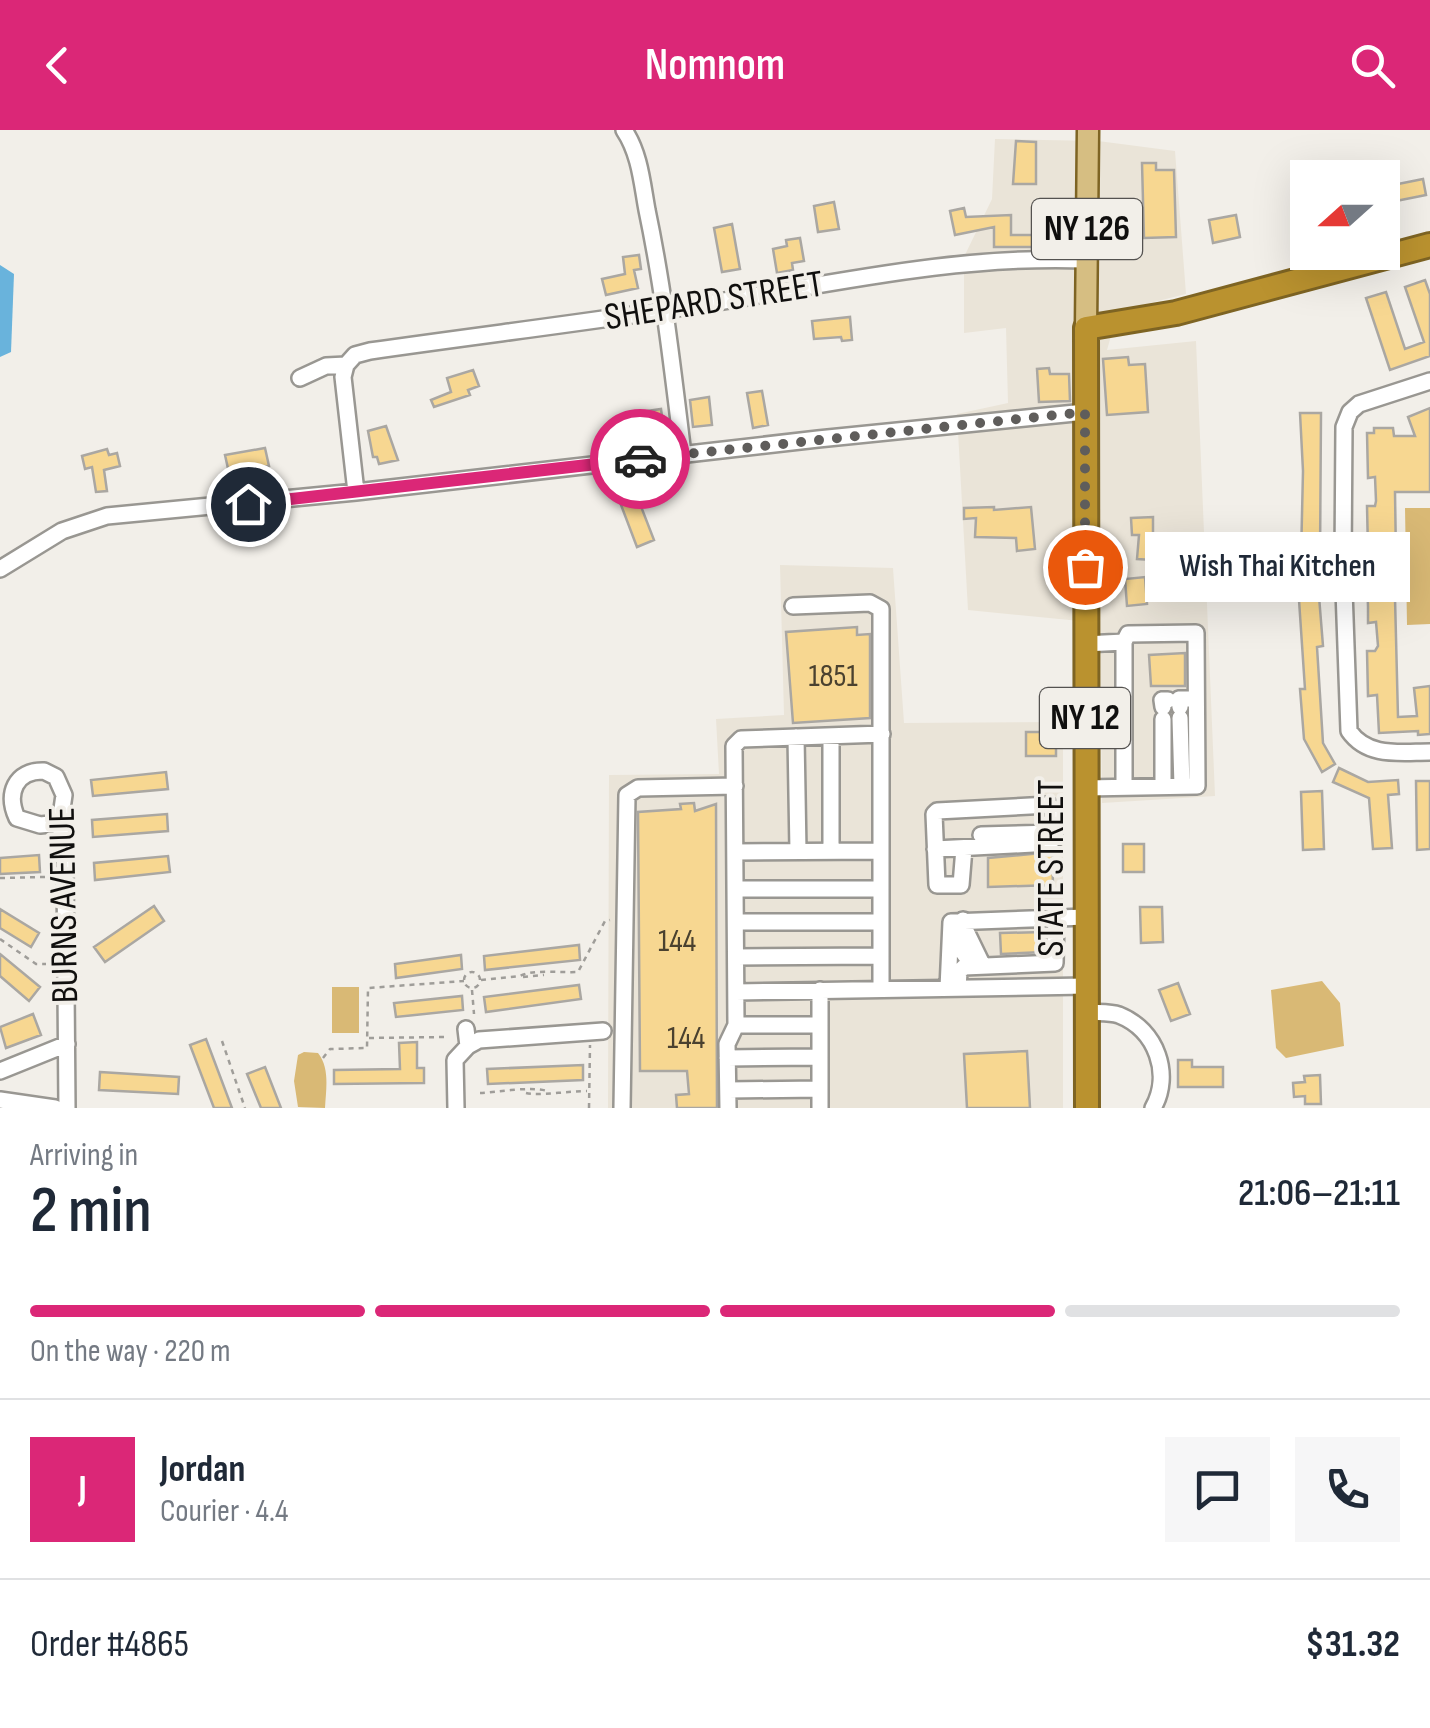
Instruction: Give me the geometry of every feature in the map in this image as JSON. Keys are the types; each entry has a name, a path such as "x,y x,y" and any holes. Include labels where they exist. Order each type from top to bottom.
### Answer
{"highway":[{"path":"1094,328 1241,297 1430,244"},
{"name":"STATE STREET","path":"1087,1108 1085,412 1094,328"}],"main road":[{"name":"STATE STREET","path":"1088,130 1086,260 1094,328"}],"street":[{"path":"624,130 634,146 665,309 682,454"},
{"name":"SHEPARD STREET","path":"300,378 326,366 346,365 355,355 370,350 994,260 1086,260"},
{"path":"346,365 343,377 356,492"},
{"path":"1430,381 1372,398 1350,412 1344,427 1343,562 1349,730 1357,742 1372,750 1430,752"},
{"path":"0,569 62,531 106,516 1085,412"},
{"path":"793,606 870,603 880,609 881,989"},
{"path":"1124,787 1124,642 1128,634 1196,634 1176,706 1163,786"},
{"path":"1085,644 1124,642"},
{"path":"1085,788 1197,786 1176,706"},
{"path":"1176,706 1182,786"},
{"path":"728,1108 727,1044 736,1026 736,742 882,734"},
{"path":"831,736 831,851"},
{"path":"796,737 798,852"},
{"name":"BURNS AVENUE","path":"60,823 40,826 23,822 13,810 14,784 36,771 44,771 56,777 64,795 60,823 65,866 67,1108"},
{"path":"622,1108 627,795 638,788 735,786"},
{"path":"964,848 964,882 958,886 937,885 937,811 1050,805 1054,811 1046,837"},
{"path":"980,808 982,841"},
{"path":"935,849 1046,837 1085,826"},
{"path":"982,841 1046,837"},
{"path":"736,852 881,851"},
{"path":"736,889 882,889"},
{"path":"954,988 949,925 1086,917"},
{"path":"954,988 964,967 1055,962 1056,918"},
{"path":"736,922 881,922"},
{"path":"963,925 962,950 978,966"},
{"path":"736,957 881,956"},
{"path":"736,992 1086,986"},
{"path":"820,990 820,1108"},
{"path":"1087,1012 1118,1015 1138,1028 1160,1054 1162,1089 1154,1108"},
{"path":"468,1046 470,1021"},
{"path":"736,1026 820,1025"},
{"path":"456,1108 455,1060 468,1046 480,1040 597,1032"},
{"path":"0,1072 68,1044"},
{"path":"727,1058 820,1057"},
{"path":"728,1090 820,1089"},
{"path":"0,1100 56,1108"}],"path":[{"path":"0,878 45,877"},
{"path":"470,1021 472,988 480,980 520,976 524,972 578,972 605,920 624,918"},
{"path":"0,939 36,964 46,964"},
{"path":"464,981 464,976 472,972 480,980"},
{"path":"322,1058 330,1049 367,1048 368,988 464,981 472,988"},
{"path":"589,1108 597,1032"},
{"path":"367,1038 447,1037"},
{"path":"222,1041 245,1108"},
{"path":"480,1093 522,1092 535,1096 588,1091"}],"shaded area":[{"path":"995,139 1098,141 1175,151 1186,294 1118,311 1107,350 1196,341 1215,796 1102,803 1100,623 968,610 957,414 1008,403 1006,328 964,333 964,257 992,199"},
{"path":"1405,508 1430,508 1430,624 1407,625"},
{"path":"780,565 893,568 904,723 1063,722 1063,1108 608,1108 609,775 719,774 716,719 784,715"},
{"path":"1322,981 1340,1003 1344,1046 1286,1058 1276,1048 1271,990"},
{"path":"332,987 359,987 359,1033 332,1033"},
{"path":"318,1053 324,1065 325,1108 298,1107 294,1081 298,1055"}],"water":[{"path":"0,265 14,274 11,352 0,357"}],"building":[{"path":"1016,141 1036,142 1036,184 1013,184"},
{"path":"1142,163 1156,163 1156,170 1174,170 1176,237 1144,238"},
{"path":"1423,179 1426,195 1400,200 1400,184"},
{"path":"834,202 839,229 818,232 814,206"},
{"path":"964,208 966,217 1011,215 1011,235 1042,235 1042,247 994,247 994,227 955,235 950,211"},
{"path":"1236,215 1240,237 1213,243 1209,220"},
{"path":"732,224 740,269 722,272 714,228"},
{"path":"800,238 804,261 792,263 793,270 777,273 773,249 787,246 786,240"},
{"path":"639,255 641,269 634,270 638,288 606,295 602,279 625,274 623,257"},
{"path":"1425,280 1430,294 1430,356 1390,370 1366,298 1386,292 1405,349 1424,342 1405,287"},
{"path":"850,317 852,340 814,339 812,321"},
{"path":"1128,357 1129,365 1145,364 1148,412 1107,415 1103,359"},
{"path":"1049,368 1050,374 1069,374 1070,401 1039,402 1037,369"},
{"path":"473,370 479,386 468,390 470,395 434,407 431,400 451,392 447,378"},
{"path":"762,391 768,425 753,428 747,393"},
{"path":"709,397 712,425 693,427 690,400"},
{"path":"1430,408 1430,492 1395,492 1394,558 1398,717 1417,716 1414,688 1430,686 1430,734 1379,733 1377,695 1368,696 1367,651 1375,651 1378,646 1376,622 1368,623 1367,579 1375,578 1376,550 1368,550 1367,506 1375,506 1376,501 1375,477 1368,478 1367,433 1374,433 1374,428 1393,428 1394,436 1415,436 1408,417"},
{"path":"661,409 666,445 645,448 640,412"},
{"path":"1300,413 1321,413 1320,559 1316,559 1323,646 1317,647 1323,743 1335,764 1322,772 1304,739 1300,689 1305,689 1299,600 1306,600 1301,558"},
{"path":"386,426 398,460 379,464 377,457 373,457 368,431"},
{"path":"265,448 269,466 229,473 225,455"},
{"path":"107,449 109,455 117,453 120,466 104,470 107,491 96,492 92,467 85,469 82,456"},
{"path":"635,491 654,540 637,547 618,497"},
{"path":"1031,507 1035,549 1017,551 1016,538 975,537 976,518 964,519 964,508"},
{"path":"1153,517 1153,560 1137,559 1139,535 1132,535 1131,518"},
{"path":"1145,577 1147,604 1127,606 1125,579"},
{"path":"857,627 857,635 870,634 870,718 793,723 786,632"},
{"path":"1185,653 1185,686 1151,686 1149,655"},
{"path":"1026,732 1056,732 1056,756 1026,756"},
{"path":"1339,768 1368,782 1398,780 1399,794 1388,795 1392,848 1373,849 1369,798 1333,782"},
{"path":"166,772 168,789 93,796 91,780"},
{"path":"1416,781 1430,781 1430,849 1417,850"},
{"path":"1322,791 1324,849 1303,850 1301,792"},
{"path":"694,803 695,811 716,804 717,1108 677,1108 676,1095 689,1094 687,1071 640,1071 638,812 681,809 680,804"},
{"path":"167,814 168,831 93,837 92,820"},
{"path":"1123,844 1144,844 1144,872 1123,872"},
{"path":"1052,852 1053,885 988,887 988,858"},
{"path":"39,855 40,872 0,874 0,858"},
{"path":"168,856 170,872 95,880 94,863"},
{"path":"154,906 164,921 105,962 94,947"},
{"path":"1140,907 1162,907 1163,942 1141,943"},
{"path":"0,909 39,933 31,947 0,928"},
{"path":"1044,932 1044,952 1001,954 1000,933"},
{"path":"579,945 580,960 485,970 484,956"},
{"path":"0,954 40,987 29,1001 0,976"},
{"path":"461,955 462,969 396,978 395,964"},
{"path":"1178,983 1190,1014 1171,1021 1159,990"},
{"path":"579,985 581,999 486,1012 484,997"},
{"path":"462,996 463,1010 396,1017 394,1003"},
{"path":"33,1014 41,1035 6,1048 0,1027"},
{"path":"206,1039 232,1108 214,1108 190,1045"},
{"path":"417,1042 417,1068 424,1068 424,1083 334,1084 334,1070 400,1069 399,1043"},
{"path":"1027,1051 1030,1108 967,1108 964,1054"},
{"path":"1178,1060 1192,1060 1192,1067 1223,1067 1223,1087 1178,1087"},
{"path":"583,1065 583,1080 488,1084 487,1069"},
{"path":"265,1067 281,1108 261,1108 247,1074"},
{"path":"100,1072 179,1077 178,1094 99,1090"},
{"path":"1320,1075 1321,1104 1305,1104 1305,1096 1294,1097 1293,1083 1305,1082 1304,1076"}],"way so far":[{"path":"640,459 1085,412 1085,567"}],"place":[{"name":"Wish Thai Kitchen","path":"1085,567"}],"route":[{"path":"248,504 640,459"}]}
